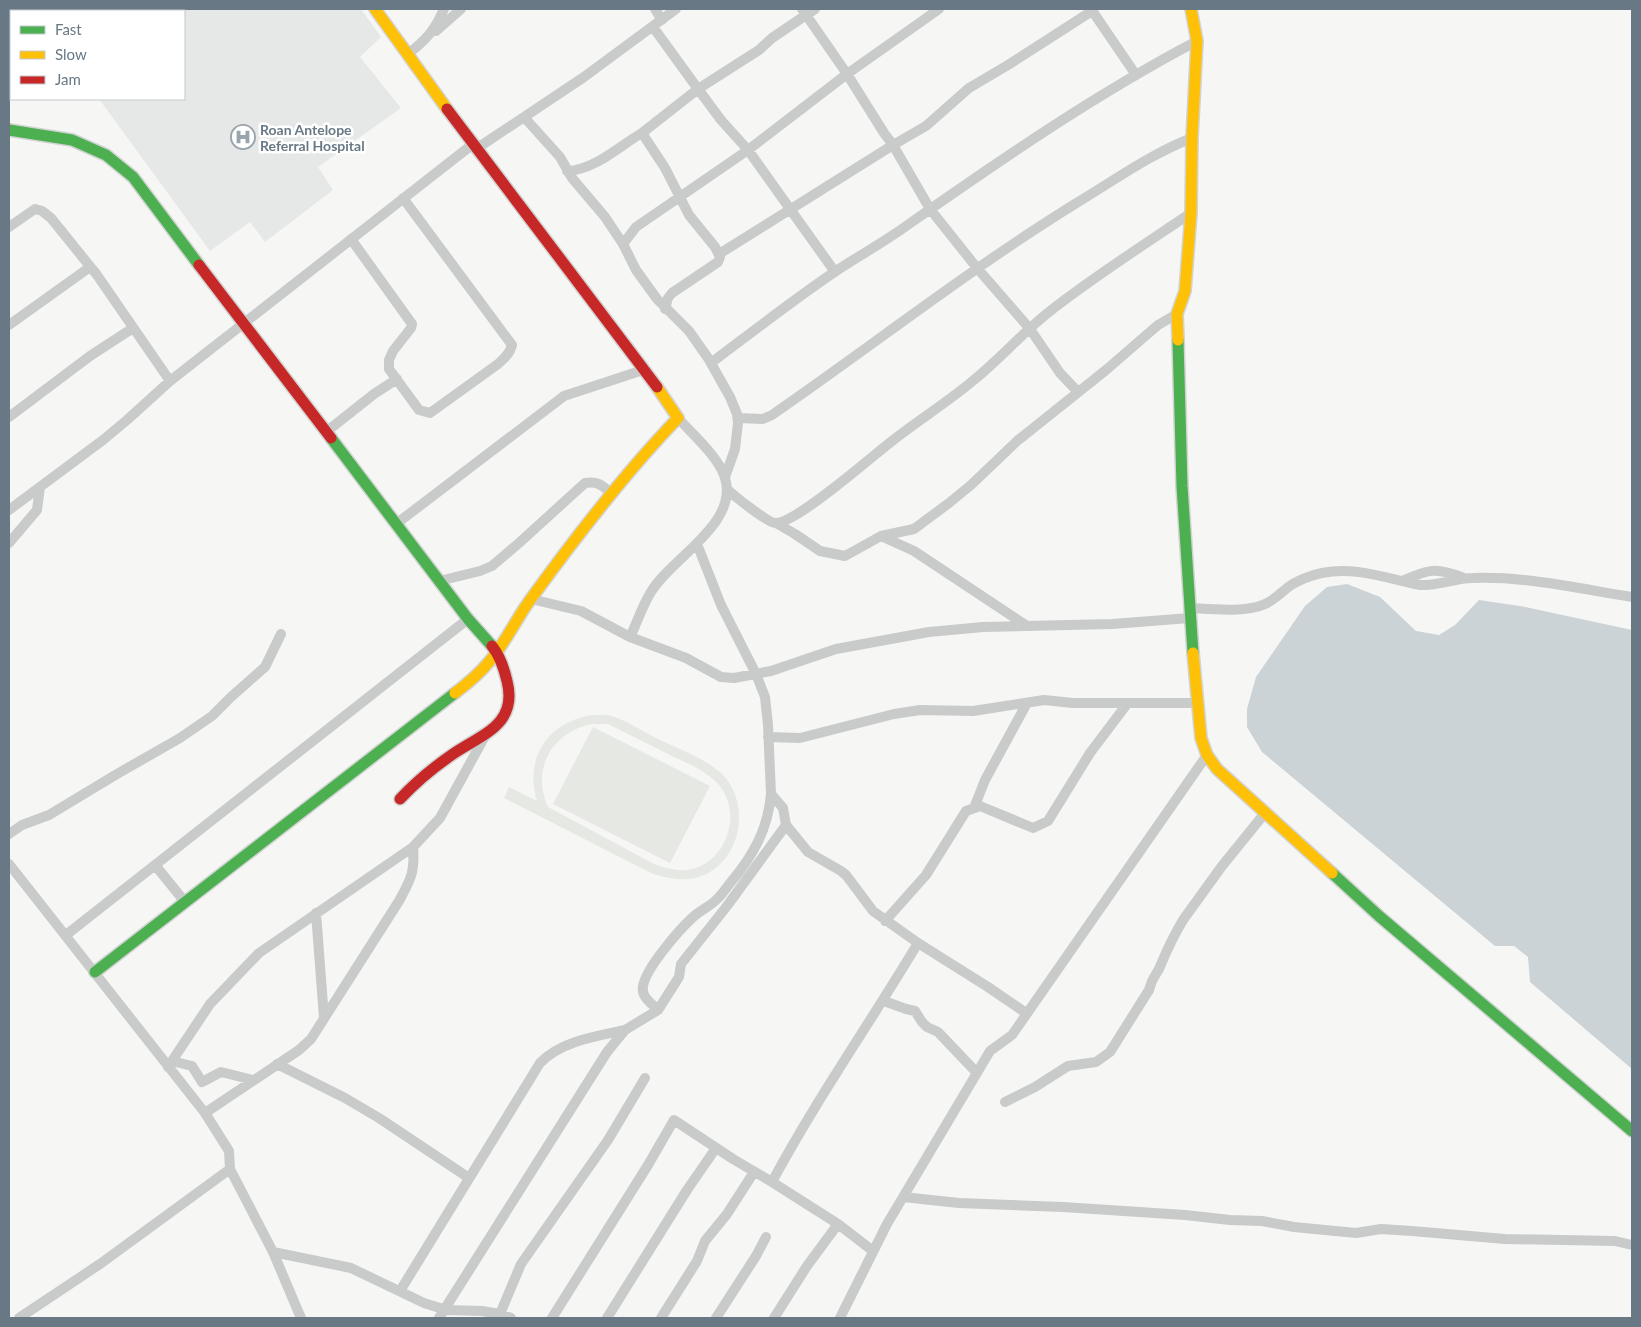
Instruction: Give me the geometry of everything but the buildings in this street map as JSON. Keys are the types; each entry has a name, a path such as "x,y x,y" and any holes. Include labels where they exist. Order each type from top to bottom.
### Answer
{"street":[{"path":"375,9 474,146 678,418 703,445 725,477 728,496 724,506 697,544 670,569 651,591 630,638"},
{"path":"427,39 439,21 444,9"},
{"path":"408,54 462,9"},
{"path":"655,9 662,20"},
{"path":"9,510 121,425 170,381 404,198 474,146 524,117 653,28 676,9"},
{"path":"622,244 636,227 748,150 847,74 939,9"},
{"path":"1191,9 1197,42 1192,138 1191,213 1185,291 1177,314 1182,486 1190,613 1201,738 1207,756 1217,769 1379,916 1632,1131"},
{"path":"719,254 926,126 969,88 1008,65 1091,10 1136,75"},
{"path":"567,171 587,167 642,132 698,89 760,50 772,38 808,11 893,145 930,209 977,268 1030,329 1060,373 1078,392"},
{"path":"653,28 721,120 748,150 835,272"},
{"path":"711,364 770,318 835,272 1023,146 1136,75 1197,42"},
{"path":"524,117 560,157 567,171 605,217 636,270 665,309 689,331 730,397 738,418 735,449 725,477"},
{"path":"9,130 72,140 106,155 133,177 468,619 496,652 510,687 507,712 501,723 485,736 453,754 414,785 400,799"},
{"path":"642,132 665,168 689,215 719,254 718,262 672,293 668,298 665,309"},
{"path":"738,418 763,419 772,416 977,268 1056,215 1153,156 1192,138"},
{"path":"351,239 412,324 393,351 389,360 389,369 419,410 430,413 498,364 511,350 512,345 404,198"},
{"path":"9,227 35,209 42,211 51,218 90,267 170,381"},
{"path":"776,524 787,520 843,481 891,442 934,411 975,379 1052,309 1191,213"},
{"path":"9,325 90,267"},
{"path":"727,489 765,520 776,524 820,551 845,556 881,536 914,529 971,485 1017,442 1158,325 1177,314"},
{"path":"9,417 90,356 133,328"},
{"path":"396,524 564,396 643,370"},
{"path":"326,432 374,394 397,380"},
{"path":"94,972 480,672 496,652 531,599 611,494 678,418"},
{"path":"439,581 480,571 492,566 585,484 593,482 599,484 604,486 611,494"},
{"path":"9,544 37,510 40,487"},
{"path":"881,536 914,551 1027,626"},
{"path":"658,1010 644,997 643,984 647,976 667,945 692,918 717,900 744,866 758,843 770,806 771,794 765,697 756,674 721,605 697,544"},
{"path":"1402,581 1420,573 1435,570 1465,578"},
{"path":"531,599 581,611 630,638 686,658 721,676 734,678 771,671 836,650 929,632 983,627 1112,624 1263,605 1293,584 1315,574 1325,572 1364,572 1429,586 1465,578 1522,581 1632,597"},
{"path":"66,935 468,619"},
{"path":"9,834 22,825 49,815 180,738 212,716 230,697 265,667 280,634"},
{"path":"768,737 800,738 894,714 920,710 973,711 1044,700 1073,703 1198,703"},
{"path":"974,808 986,780 1027,703"},
{"path":"885,921 926,875 966,811 980,806 1033,828 1048,821 1090,753 1128,704"},
{"path":"170,1064 210,1004 259,953 414,847 440,818 485,736"},
{"path":"840,1318 873,1251 903,1197 990,1051 1012,1035 1207,756"},
{"path":"771,794 783,808 786,825 808,852 841,870 873,911 885,921 1026,1013"},
{"path":"1005,1102 1035,1087 1068,1066 1096,1062 1110,1052 1149,990 1151,979 1192,906 1265,813"},
{"path":"400,1291 540,1063 546,1057 567,1046 593,1037 625,1030 658,1010 679,977 681,964 733,898 786,825"},
{"path":"204,1113 299,1050 311,1039 409,884 414,866 414,847"},
{"path":"9,864 94,972 170,1064 229,1151 230,1169 273,1252 302,1318"},
{"path":"156,865 185,902"},
{"path":"316,913 324,1019"},
{"path":"772,1182 794,1142 884,1001 918,943"},
{"path":"884,1001 915,1011 927,1027 938,1032 978,1073"},
{"path":"442,1314 590,1078 607,1052 625,1030"},
{"path":"170,1064 192,1066 202,1082 221,1072 253,1080"},
{"path":"277,1064 345,1098 379,1118 469,1178"},
{"path":"500,1314 521,1264 608,1140 645,1078"},
{"path":"552,1318 674,1120 838,1224 873,1251"},
{"path":"607,1318 687,1190 716,1148"},
{"path":"19,1318 100,1264 230,1169"},
{"path":"661,1318 697,1261 705,1241 727,1214 754,1172"},
{"path":"903,1197 959,1203 1063,1207 1262,1221 1294,1227 1356,1233 1374,1229 1504,1239 1615,1241 1632,1245"},
{"path":"774,1318 807,1266 838,1224"},
{"path":"716,1318 766,1237"},
{"path":"273,1252 351,1268 424,1303 442,1314 500,1314 511,1318"}],"shaded area":[{"name":"Roan Antelope Referral Hospital","path":"361,9 381,37 360,57 401,108 318,167 333,190 265,242 250,222 210,251 100,100 185,100 185,10 34,10"},
{"path":"1347,584 1380,597 1416,631 1439,635 1455,625 1479,600 1520,606 1632,630 1632,1069 1530,982 1528,957 1514,946 1495,946 1262,752 1247,727 1247,709 1256,677 1305,606 1327,587"},
{"path":"592,715 609,715 617,718 700,759 723,775 733,789 738,805 739,822 736,838 729,853 719,865 705,874 688,879 674,879 651,873 504,798 509,787 537,801 534,770 543,744 563,725","holes":["591,724 608,724 706,773 724,793 729,806 730,820 728,833 722,846 713,857 702,865 688,870 675,870 654,864 548,807 543,793 542,780 548,755 555,744 577,729"]},
{"path":"593,727 710,786 670,863 553,804"}],"traffic: fast":[{"path":"9,69 10,64"},
{"path":"9,130 72,140 106,155 133,177 199,265"},
{"path":"1178,340 1182,486 1193,653"},
{"path":"331,438 468,619 492,646"},
{"path":"95,972 455,693"},
{"path":"1332,873 1379,916 1632,1131"}],"traffic: slow":[{"path":"375,9 447,109"},
{"path":"1178,340 1177,314 1185,291 1191,213 1192,138 1197,41 1191,9"},
{"path":"455,693 473,679 489,662 527,604 585,527 639,460 678,418 657,387"},
{"path":"1193,653 1201,738 1207,755 1217,769 1332,873"}],"traffic: jam":[{"path":"447,109 657,387"},
{"path":"199,265 331,438"},
{"path":"400,799 432,769 486,733 503,718 509,696 507,681 505,671 492,646"}],"place":[{"name":"Roan Antelope Referral Hospital","path":"243,137"}]}
